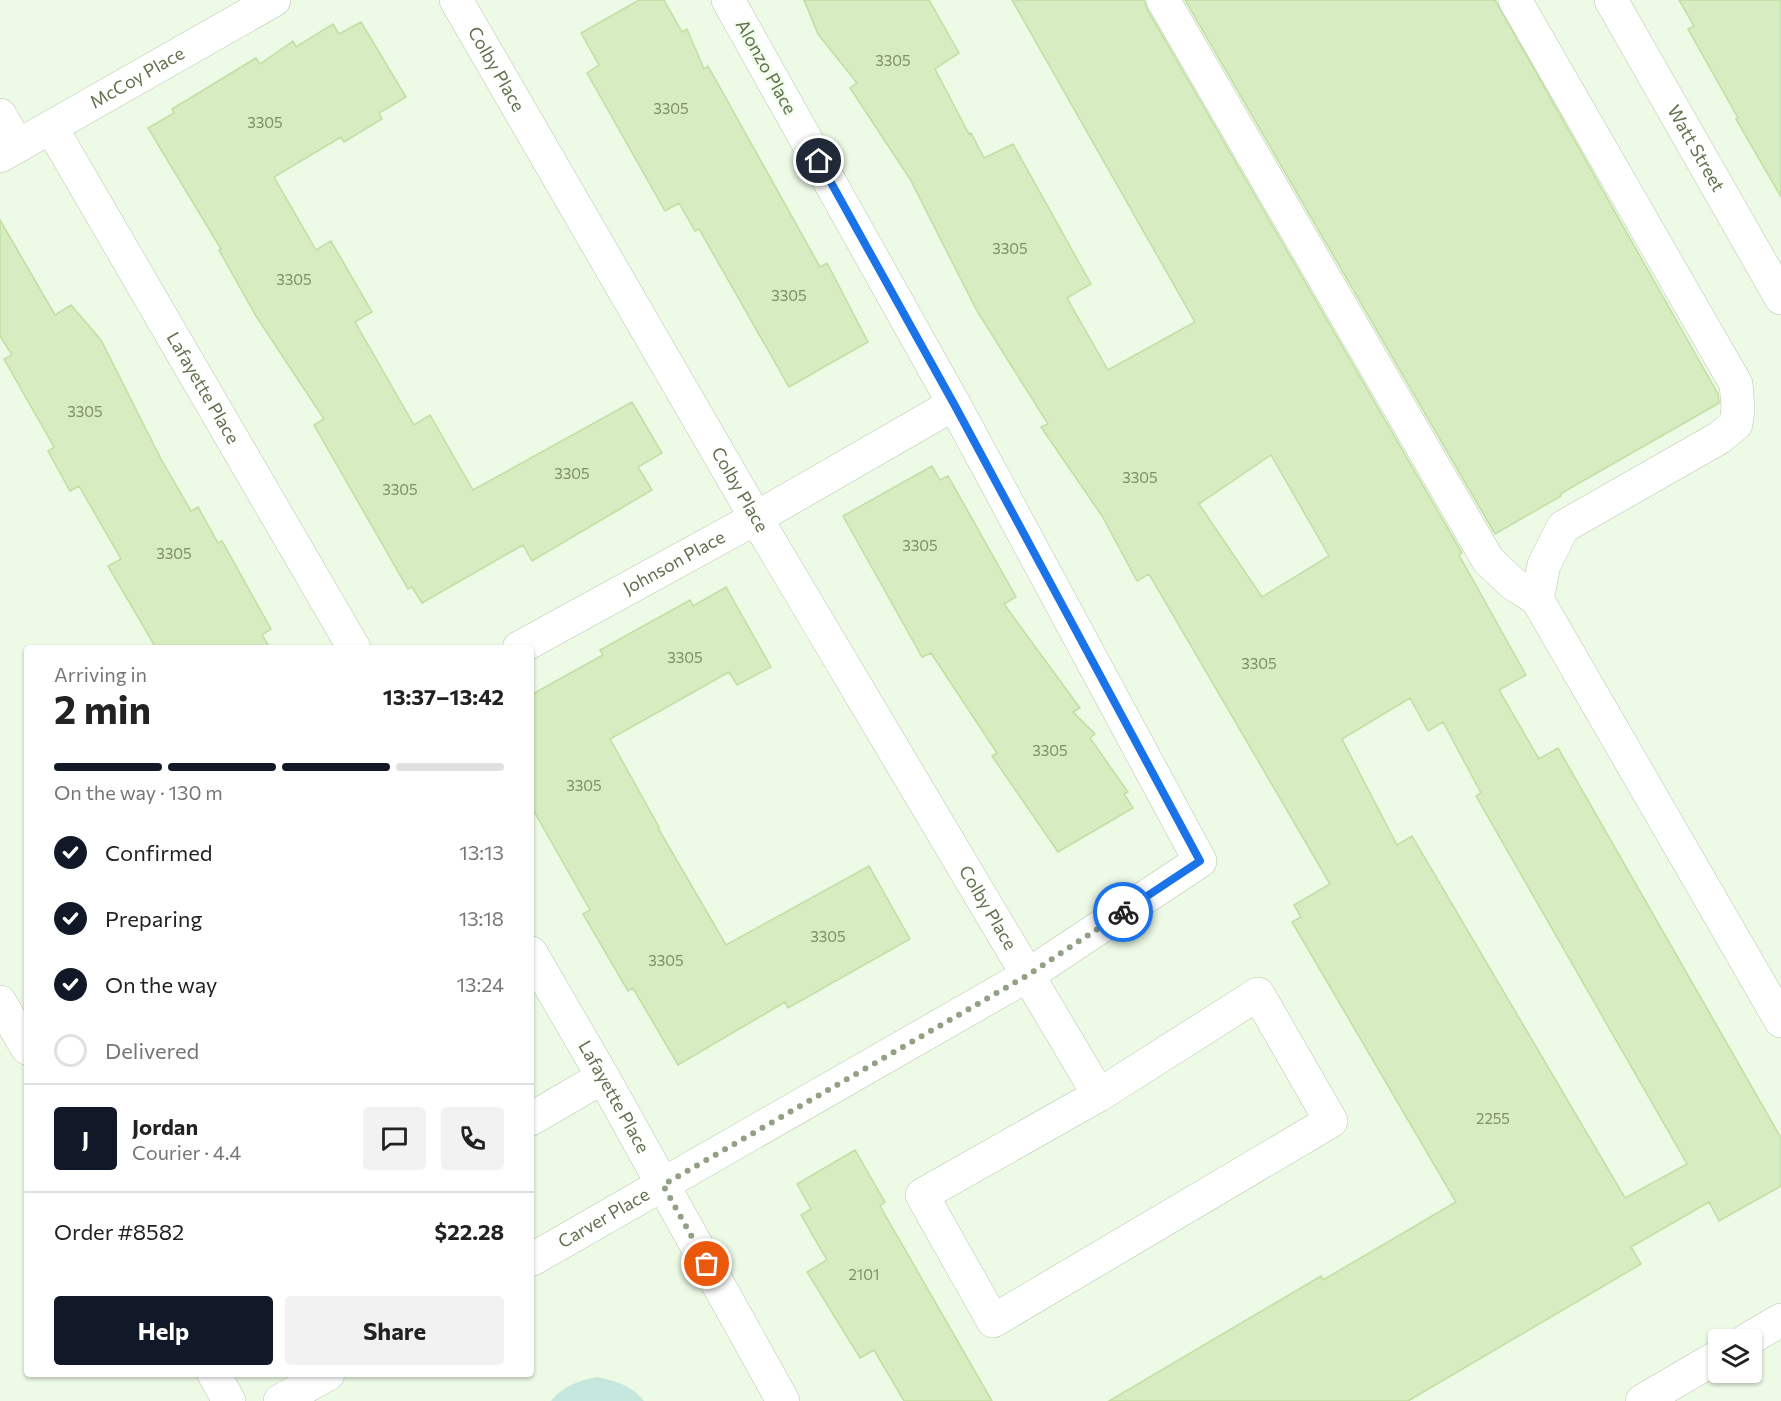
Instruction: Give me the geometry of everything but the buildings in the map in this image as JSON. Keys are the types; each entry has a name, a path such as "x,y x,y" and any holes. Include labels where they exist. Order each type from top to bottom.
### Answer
{"street":[{"name":"McCoy Place","path":"9,151 274,0"},
{"name":"Colby Place","path":"456,0 756,518 1099,1095"},
{"name":"Alonzo Place","path":"728,0 954,404 1200,861"},
{"path":"1163,0 1488,560 1512,583 1537,599 1781,1021"},
{"path":"1515,0 1736,384 1738,408 1736,424 1719,438 1563,527 1544,565 1537,599"},
{"name":"Watt Street","path":"1611,0 1781,298"},
{"path":"0,115 9,151"},
{"name":"Lafayette Place","path":"51,126 352,645"},
{"name":"Johnson Place","path":"524,645 756,518 954,404"},
{"name":"Carver Place","path":"534,1258 1028,975 1200,861"},
{"name":"Lafayette Place","path":"534,958 603,1077 783,1401"},
{"path":"1258,994 1331,1121 993,1321 922,1195 1099,1095 1258,994"},
{"path":"0,1002 24,1043"},
{"path":"534,1117 603,1077"},
{"path":"1762,1331 1781,1320"},
{"path":"1642,1401 1708,1362"},
{"path":"216,1377 229,1401"},
{"path":"280,1401 323,1377"}],"shaded area":[{"path":"597,1377 623,1384 644,1401 551,1401 571,1385"}],"way so far":[{"path":"707,1264 663,1185 1028,975 1123,912"}],"route":[{"path":"819,161 954,404 1200,861 1123,912"}]}
